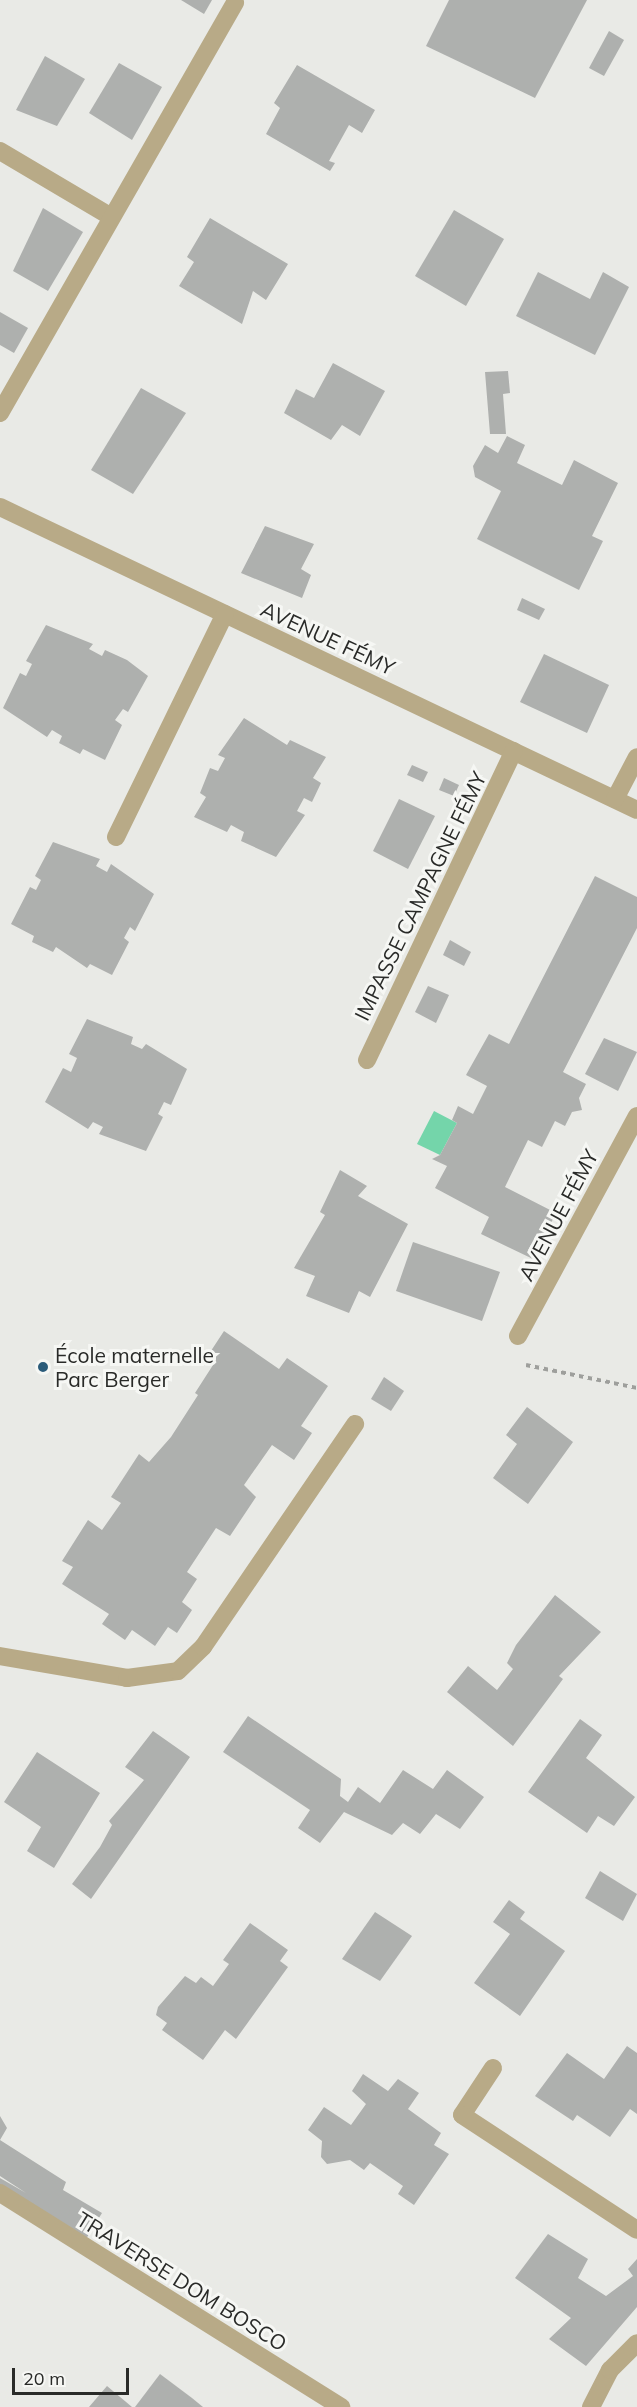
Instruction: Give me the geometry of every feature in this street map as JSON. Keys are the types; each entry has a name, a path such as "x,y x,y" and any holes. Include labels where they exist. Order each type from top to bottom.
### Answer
{"street":[{"path":"0,413 110,216 235,3"},
{"path":"0,152 110,216"},
{"name":"AVENUE FÉMY","path":"0,507 637,810"},
{"path":"116,837 225,614"},
{"name":"IMPASSE CAMPAGNE FÉMY","path":"367,1060 514,751"},
{"path":"615,799 637,757"},
{"name":"AVENUE FÉMY","path":"518,1336 637,1116"},
{"path":"0,1656 127,1678 178,1671 203,1647 355,1424"},
{"path":"493,2068 462,2115 637,2230"},
{"name":"TRAVERSE DOM BOSCO","path":"0,2193 341,2407"},
{"path":"591,2407 610,2370 637,2343"}],"path":[{"path":"518,1336 512,1362 637,1388"}],"shaded area":[{"path":"434,1111 457,1123 440,1155 417,1144"}],"building":[{"path":"181,0 212,0 204,14"},
{"path":"449,0 587,0 535,98 426,46"},
{"path":"609,31 624,40 604,76 589,68"},
{"path":"45,56 85,79 57,126 16,110"},
{"path":"119,63 162,87 132,140 89,113"},
{"path":"297,65 375,110 362,133 349,125 329,161 335,163 330,171 266,134 280,108 274,103"},
{"path":"43,208 83,232 48,291 13,271"},
{"path":"454,210 504,239 466,306 415,276"},
{"path":"210,218 288,264 266,300 253,291 242,324 179,286 194,262 187,257"},
{"path":"538,272 590,299 603,272 629,287 595,355 516,316"},
{"path":"0,312 28,328 14,353 0,345"},
{"path":"333,363 385,391 360,436 342,425 331,440 284,413 296,389 314,398"},
{"path":"508,371 510,393 503,394 506,434 490,434 485,372"},
{"path":"141,388 186,413 133,494 91,470"},
{"path":"507,436 525,445 517,463 562,485 574,460 618,483 592,536 603,541 579,590 477,539 501,491 475,477 473,466 485,445 498,453"},
{"path":"265,526 314,544 301,569 311,575 302,598 241,573"},
{"path":"522,598 545,609 539,620 517,610"},
{"path":"46,625 93,644 89,649 102,656 105,650 127,660 148,676 128,712 123,709 115,720 122,725 105,760 83,749 80,754 59,743 62,736 52,730 47,737 3,708 20,673 26,676 32,664 26,661"},
{"path":"544,654 609,685 587,733 520,702"},
{"path":"244,718 287,745 290,740 326,757 313,778 321,783 312,802 304,798 297,811 305,815 276,857 241,841 244,832 231,825 227,832 194,817 206,797 200,793 210,768 218,771 225,758 218,755"},
{"path":"412,765 428,772 423,782 407,775"},
{"path":"444,778 459,785 454,796 439,790"},
{"path":"399,799 435,816 408,869 373,851"},
{"path":"53,842 100,859 96,866 107,872 111,864 154,894 135,931 130,927 124,938 129,942 112,975 90,964 87,968 56,947 53,952 32,942 34,936 11,924 30,887 36,890 41,880 35,876"},
{"path":"595,876 637,897 637,928 563,1072 586,1084 579,1098 582,1110 572,1112 565,1126 555,1121 542,1147 528,1140 505,1187 556,1213 533,1259 481,1234 489,1217 435,1188 447,1166 432,1159 440,1155 457,1123 452,1120 458,1106 473,1114 487,1086 466,1075 489,1034 509,1044"},
{"path":"450,940 471,952 464,966 443,955"},
{"path":"428,986 449,995 436,1023 415,1012"},
{"path":"87,1019 133,1037 131,1044 142,1049 146,1044 187,1069 171,1105 164,1102 158,1114 163,1117 146,1151 99,1134 103,1127 93,1122 88,1129 45,1102 63,1068 71,1072 77,1058 69,1054"},
{"path":"604,1038 637,1052 618,1091 585,1074"},
{"path":"340,1170 367,1186 358,1196 408,1224 370,1297 359,1291 349,1313 306,1296 315,1276 294,1268 325,1215 320,1212"},
{"path":"413,1242 500,1272 482,1321 396,1291"},
{"path":"224,1331 279,1369 287,1358 328,1386 301,1426 312,1433 294,1460 272,1445 244,1485 256,1497 230,1536 216,1528 187,1572 197,1579 182,1602 192,1610 177,1633 168,1627 155,1646 132,1630 125,1640 102,1624 109,1614 62,1584 73,1567 62,1561 88,1520 102,1530 121,1503 111,1497 139,1454 149,1462 171,1437 198,1395 195,1393 213,1365 205,1360"},
{"path":"384,1377 404,1391 391,1411 371,1399"},
{"path":"527,1407 573,1442 528,1504 493,1478 517,1444 506,1435"},
{"path":"555,1595 601,1632 559,1676 563,1679 513,1746 447,1692 468,1666 497,1690 513,1669 507,1663 516,1645"},
{"path":"248,1716 341,1779 340,1796 348,1802 358,1787 380,1803 403,1770 433,1789 447,1770 484,1797 460,1829 436,1814 420,1834 403,1823 392,1835 344,1812 320,1843 298,1828 310,1810 223,1752"},
{"path":"580,1719 602,1735 586,1758 635,1797 614,1826 598,1816 587,1833 528,1792"},
{"path":"153,1731 190,1757 91,1899 72,1884 100,1847 112,1825 109,1821 144,1780 125,1767"},
{"path":"37,1752 100,1793 54,1868 27,1851 41,1827 4,1802"},
{"path":"600,1871 637,1894 623,1921 585,1898"},
{"path":"509,1900 525,1912 520,1919 565,1951 520,2016 474,1983 510,1934 493,1922"},
{"path":"375,1912 412,1936 380,1981 342,1959"},
{"path":"250,1923 288,1950 280,1961 288,1967 236,2039 225,2030 203,2060 162,2030 167,2023 156,2015 158,2007 185,1976 196,1983 201,1977 213,1986 229,1964 223,1960"},
{"path":"627,2046 637,2053 637,2114 630,2109 610,2137 577,2115 573,2121 535,2096 567,2053 604,2079"},
{"path":"363,2074 388,2091 398,2079 419,2093 408,2109 441,2133 434,2145 449,2154 414,2205 398,2194 403,2186 370,2163 364,2170 350,2160 327,2164 321,2157 322,2141 308,2130 324,2107 351,2125 366,2104 352,2091"},
{"path":"0,2116 7,2128 0,2140"},
{"path":"0,2140 66,2182 63,2190 102,2213 86,2239 0,2185 0,2178 26,2193 0,2176"},
{"path":"548,2234 588,2259 578,2278 606,2296 633,2276 628,2269 637,2259 637,2307 586,2366 549,2339 571,2318 515,2278"},
{"path":"160,2374 192,2398 203,2407 135,2407"},
{"path":"107,2386 132,2407 89,2407"}],"place":[{"name":"École maternelle Parc Berger","path":"43,1367"}]}
